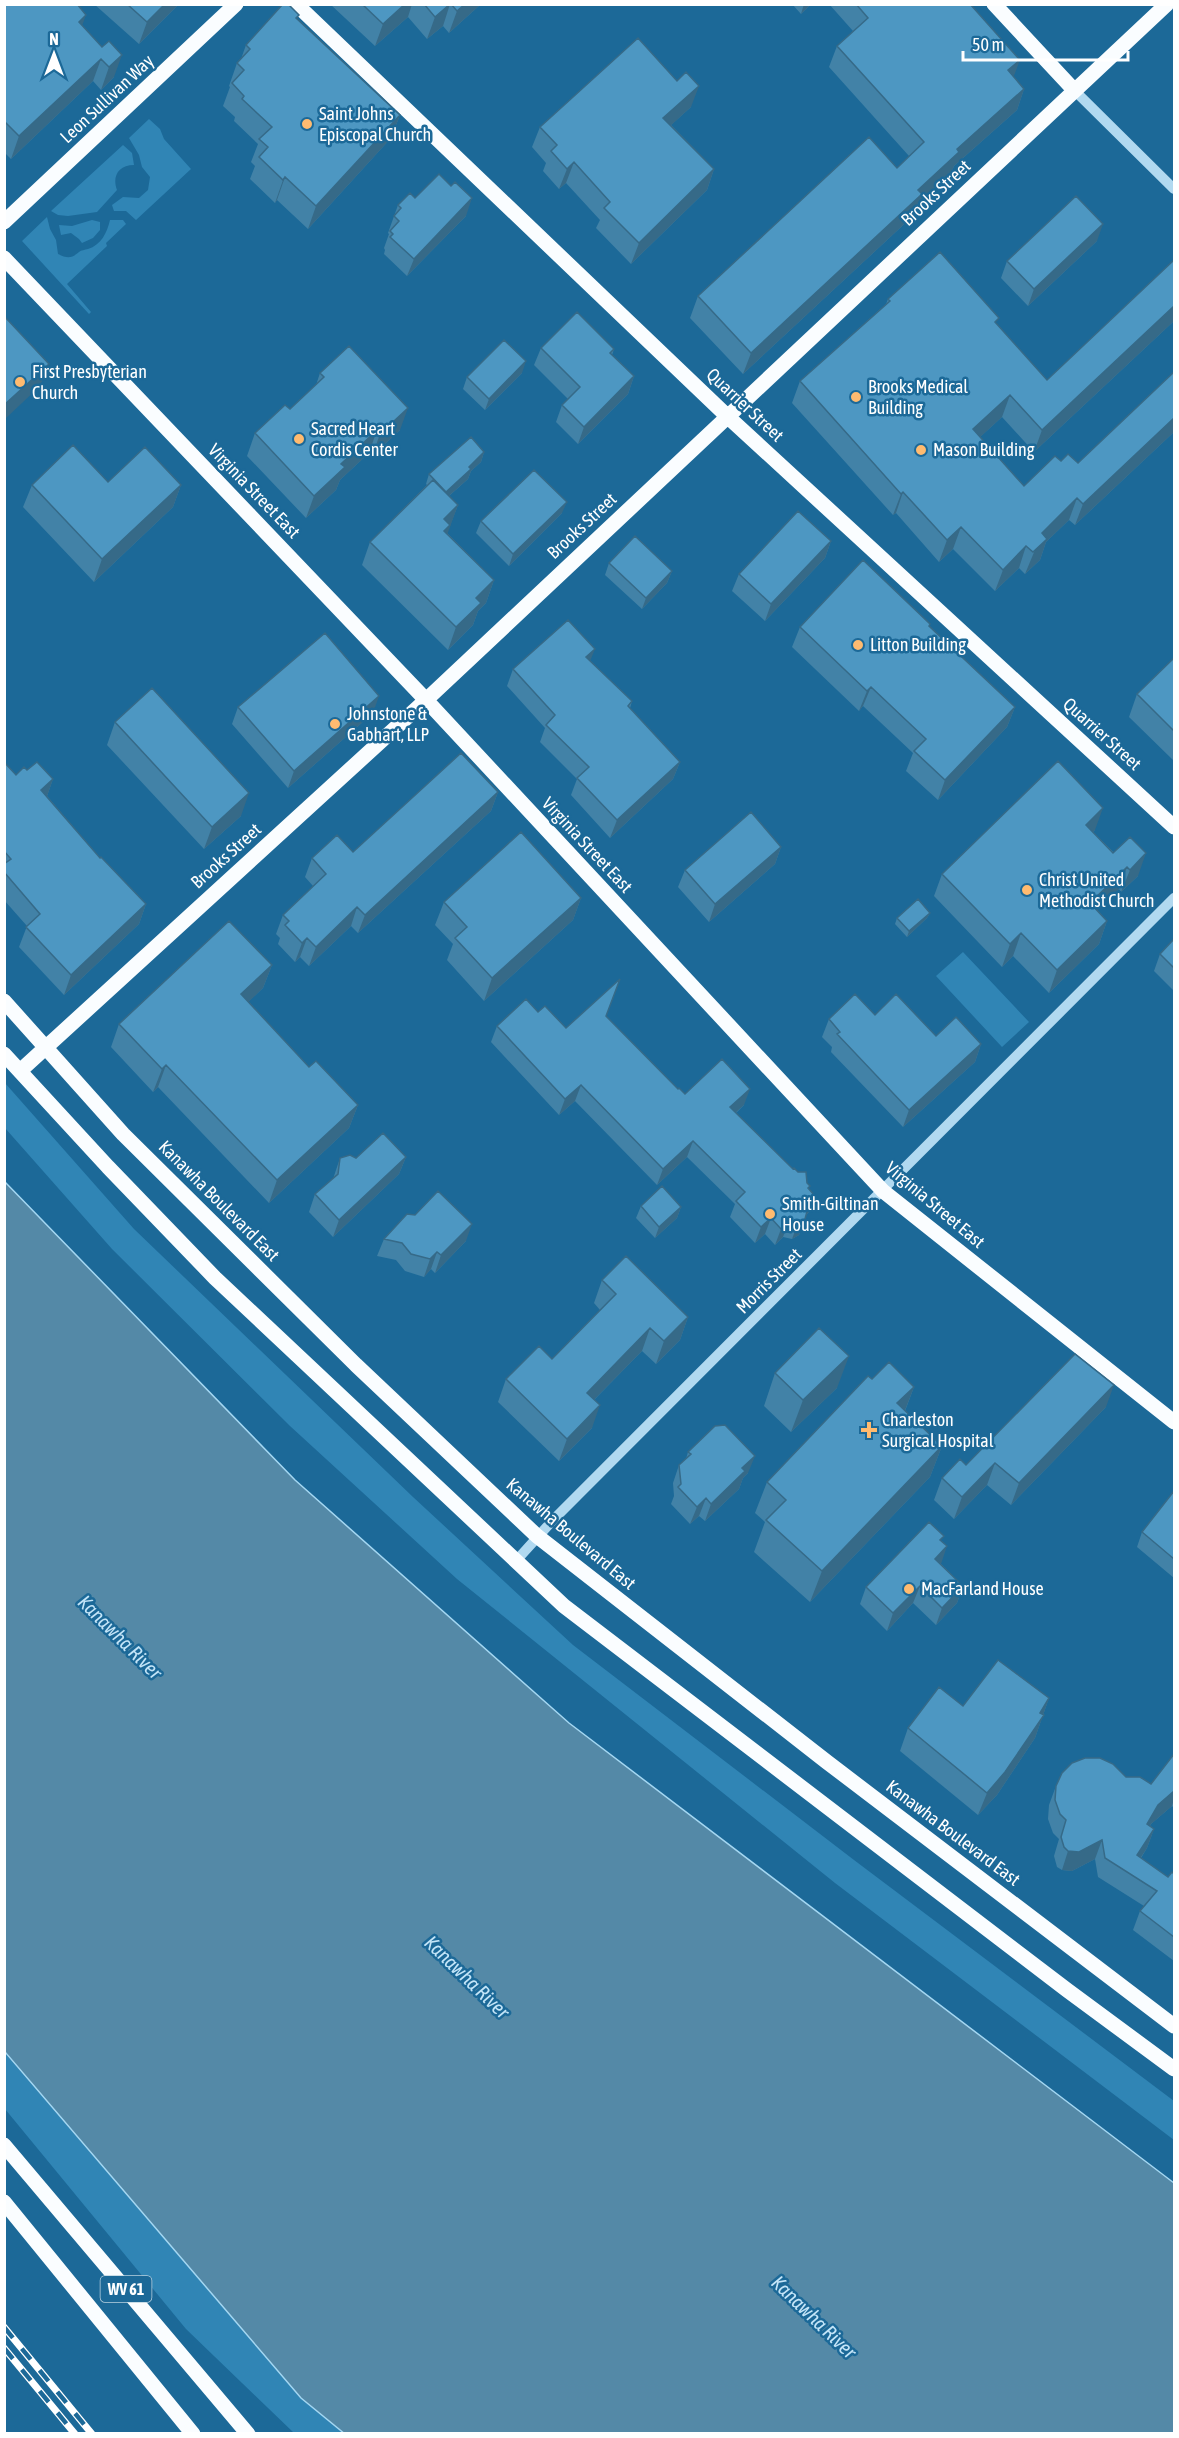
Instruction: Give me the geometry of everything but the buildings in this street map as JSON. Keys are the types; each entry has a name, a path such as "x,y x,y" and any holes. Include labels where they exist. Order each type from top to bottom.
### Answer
{"main road":[{"name":"Leon Sullivan Way","path":"4,222 236,4"},
{"name":"Quarrier Street","path":"297,4 727,416 1174,827"},
{"path":"993,4 1074,90"},
{"name":"Brooks Street","path":"20,1071 426,700 1167,4"},
{"name":"Virginia Street East","path":"4,258 426,700 883,1191 1174,1422"},
{"name":"Kanawha Boulevard East","path":"4,1001 122,1132 340,1349 537,1536 827,1762 1174,2026"},
{"path":"4,1054 215,1278 564,1606 1174,2069"},
{"name":"WV 61","path":"4,2145 248,2433"},
{"name":"WV 61","path":"4,2202 193,2433"}],"street":[{"path":"1074,90 1174,189"},
{"name":"Morris Street","path":"515,1562 537,1536 1174,898"}],"shaded area":[{"path":"149,119 160,129 164,139 191,169 136,220 126,211 114,211 112,205 123,197 139,198 148,190 150,177 142,167 139,155 129,138"},
{"path":"123,145 132,153 134,165 120,169 115,181 117,190 97,212 68,216 58,215 51,211"},
{"path":"47,217 56,240 58,254 67,257 72,257 96,245 105,234 110,220 123,220 126,224 106,243 107,246 67,284 91,312 89,314 22,241"},
{"path":"92,220 100,222 100,230 93,238 82,243 71,233 61,235 59,225 72,226"},
{"path":"963,952 1029,1022 1002,1047 936,976"},
{"path":"5,1083 134,1229 413,1497 573,1645 1174,2101 1174,2140 835,1883 457,1579 290,1426 112,1249 5,1128"},
{"path":"4,2052 301,2398 345,2433 294,2433 186,2329 5,2109"}],"water":[{"name":"Kanawha River","path":"5,1182 295,1480 569,1723 1174,2183 1174,2433 345,2434 301,2398 5,2052"}],"railway":[{"path":"4,2327 92,2434"},
{"path":"4,2348 75,2434"}],"place":[{"name":"Saint Johns Episcopal Church","path":"307,124"},
{"name":"First Presbyterian Church","path":"20,382"},
{"name":"Brooks Medical Building","path":"856,397"},
{"name":"Sacred Heart Cordis Center","path":"299,439"},
{"name":"Mason Building","path":"921,450"},
{"name":"Litton Building","path":"858,645"},
{"name":"Johnstone & Gabhart, LLP","path":"335,724"},
{"name":"Christ United Methodist Church","path":"1027,890"},
{"name":"Smith-Giltinan House","path":"770,1214"},
{"name":"Charleston Surgical Hospital","path":"869,1430"},
{"name":"MacFarland House","path":"909,1589"}]}
